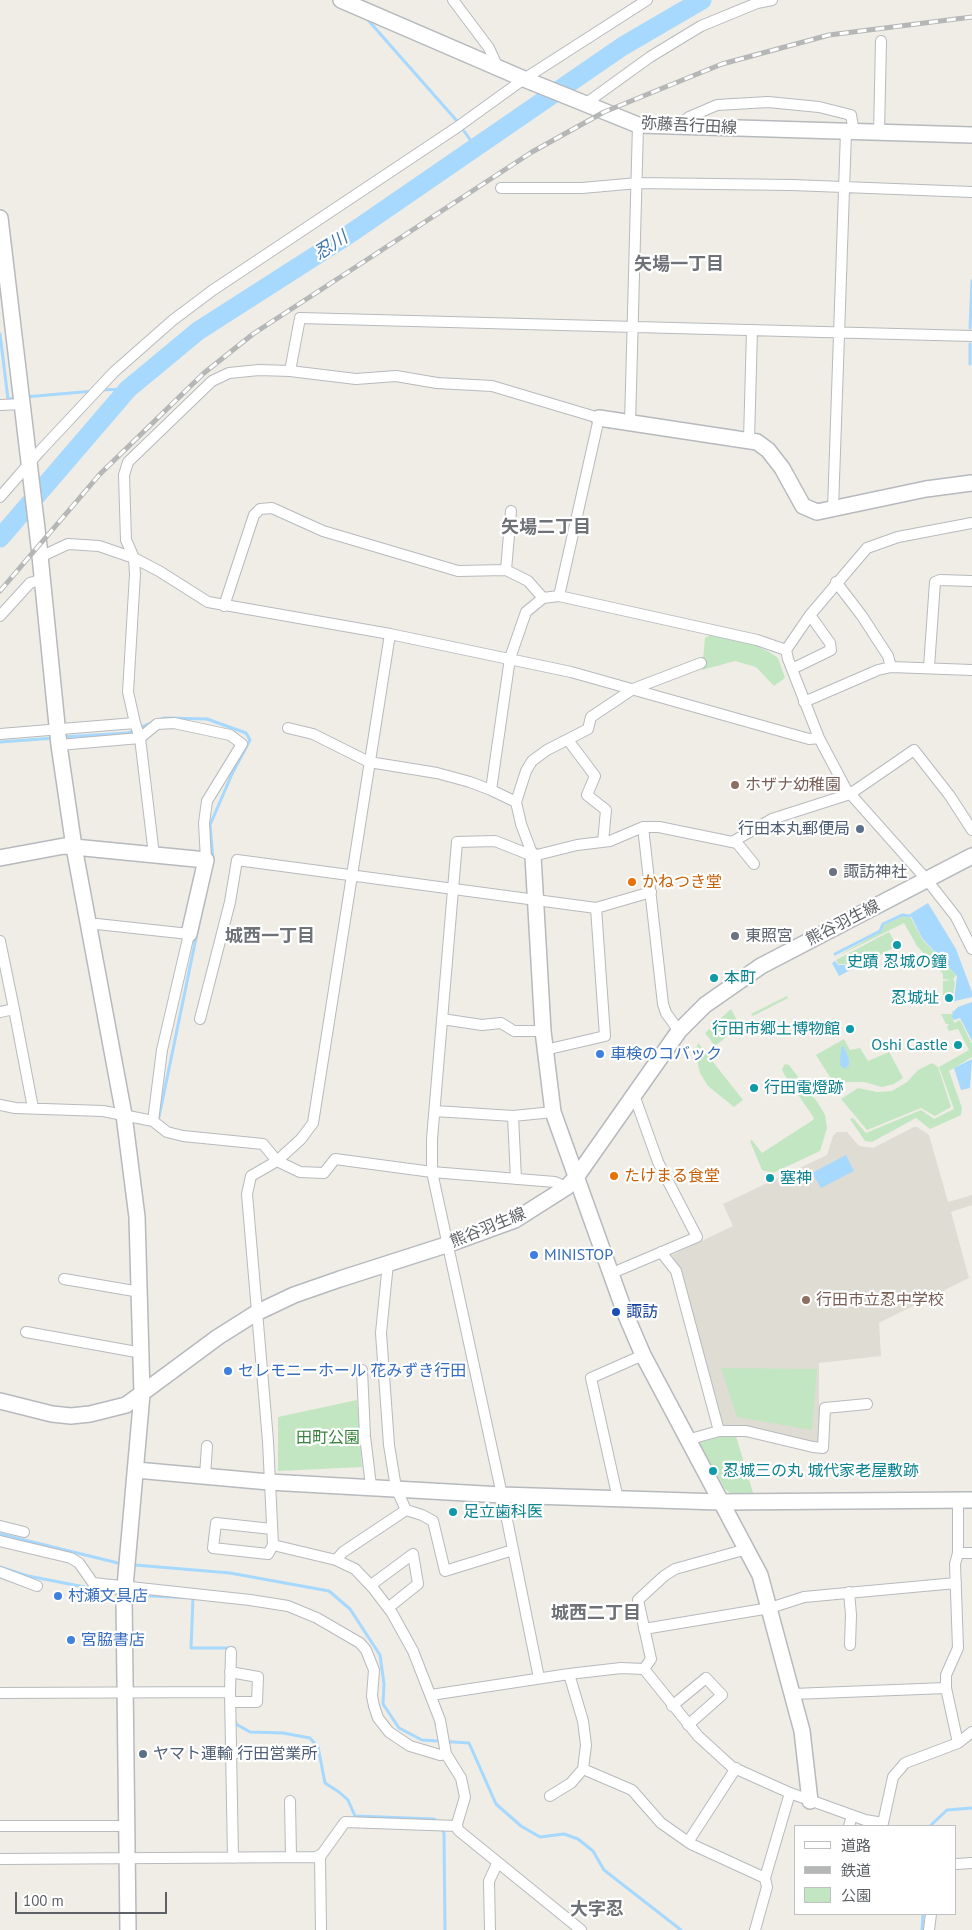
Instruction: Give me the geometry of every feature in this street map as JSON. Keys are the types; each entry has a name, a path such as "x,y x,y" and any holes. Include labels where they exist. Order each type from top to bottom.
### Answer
{"street":[{"name":"弥藤吾行田線","path":"341,0 527,81 638,125 972,135"},
{"path":"452,0 489,48 498,68"},
{"path":"0,497 114,372 173,320 213,290 647,0"},
{"path":"582,103 650,57 701,26 757,3 772,0"},
{"path":"878,133 881,41"},
{"path":"678,126 689,117 717,105 768,102 819,107 851,115 844,188 834,508"},
{"path":"630,424 638,183 638,125"},
{"path":"501,188 582,188 638,183 792,185 972,192"},
{"path":"0,218 43,579 59,745 74,847 124,1115 137,1217 142,1394 125,1592 128,1930"},
{"path":"290,371 300,318 972,336"},
{"path":"749,440 752,330"},
{"path":"154,855 140,738 128,692 135,574 134,558 126,540 124,475 128,462 212,382 222,375 260,370 290,371 356,379 396,376 437,382 492,386 599,418 749,440 757,442 768,450 793,486 803,506 817,512 926,489 972,483"},
{"path":"0,405 23,404"},
{"path":"559,596 599,418"},
{"path":"224,606 254,516 260,509 272,508 323,531 458,571 506,570 528,581 542,598"},
{"path":"506,570 511,510"},
{"path":"786,650 836,582 867,548 880,542 972,523"},
{"path":"40,557 68,544 99,546 134,558 159,571 208,602 390,634 510,658 633,689 808,739 819,738"},
{"path":"0,616 30,584 43,579"},
{"path":"930,667 935,582 940,580 972,581"},
{"path":"836,582 888,656 891,666"},
{"path":"491,790 510,658 526,612 542,598 559,596 757,640 786,650"},
{"path":"792,669 831,650 830,643 810,615"},
{"path":"272,1529 216,1523 213,1548 268,1554 274,1545 268,1441 247,1194 251,1176 277,1161 301,1139 313,1123 390,634"},
{"path":"786,650 819,738 850,794 927,880 956,917 972,949"},
{"path":"701,663 633,689 591,717 588,729 548,750 532,761 526,771 516,802 521,824 533,856 545,1050 553,1112 572,1182 643,1355 686,1440 760,1575 802,1731 810,1801"},
{"path":"804,702 891,666 972,670"},
{"path":"0,734 135,723"},
{"path":"59,745 140,738 157,724 174,723 230,734 242,744 207,801 204,823 206,860 162,1050 153,1121"},
{"path":"288,728 313,734 369,762 437,773 470,782 516,802"},
{"path":"568,740 595,776 587,795 606,810 603,842"},
{"path":"732,842 772,820 850,794 914,750 950,796 972,830"},
{"path":"643,827 663,1004 666,1014 679,1031"},
{"path":"539,1678 449,1244 432,1172 442,1018 457,842 495,841 533,856 577,845 610,841 643,827 659,827 737,842 754,864"},
{"path":"0,858 64,846 206,860"},
{"name":"熊谷羽生線","path":"0,1401 52,1414 71,1416 90,1414 118,1407 142,1394 218,1337 256,1313 294,1296 515,1220 572,1182 679,1031 705,1005 761,966 972,856"},
{"path":"200,1019 230,902 237,860 596,908 651,892"},
{"path":"545,1050 605,1036 596,908"},
{"path":"88,925 97,924 189,934"},
{"path":"0,940 33,1108"},
{"path":"0,1012 14,1009"},
{"path":"442,1018 482,1025 501,1023 514,1031 544,1031"},
{"path":"610,1274 697,1237 658,1162 634,1095"},
{"path":"0,1105 103,1111 153,1121 167,1132 183,1136 263,1144 277,1161 300,1172 324,1173 335,1159 432,1172 572,1182"},
{"path":"435,1111 513,1116 553,1112"},
{"path":"513,1116 516,1179"},
{"path":"661,1252 676,1271 719,1431"},
{"path":"388,1263 381,1333 389,1445 396,1488 406,1510"},
{"path":"64,1279 140,1292"},
{"path":"26,1332 142,1353"},
{"path":"618,1499 590,1378 643,1355"},
{"path":"362,1370 365,1436 371,1486"},
{"path":"686,1440 719,1431 746,1431 823,1448 825,1408 867,1404"},
{"path":"205,1476 207,1446"},
{"path":"136,1470 269,1482 371,1486 502,1495 720,1502 965,1501 955,1564 958,1648 946,1675 946,1688 958,1743"},
{"path":"336,1560 343,1552 406,1510 422,1514 433,1521 445,1570 513,1550"},
{"path":"0,1526 24,1532"},
{"path":"0,1541 71,1558 79,1563 93,1583 125,1592 250,1600 288,1606 317,1618 360,1643 366,1650 374,1670 372,1696 374,1706 378,1718 389,1732 410,1746 440,1755 446,1754"},
{"path":"274,1545 336,1560 355,1569 371,1585 388,1608 412,1651 431,1695 440,1720 446,1754 456,1768 464,1788 465,1797 457,1826 462,1835 580,1930"},
{"path":"644,1669 651,1659 638,1600 664,1576 675,1569 747,1549"},
{"path":"958,1553 972,1554"},
{"path":"371,1585 413,1554 418,1584 388,1608"},
{"path":"0,1572 36,1586"},
{"path":"644,1629 770,1608 804,1597 956,1583"},
{"path":"849,1592 852,1615 850,1646"},
{"path":"231,1652 233,1858"},
{"path":"431,1695 568,1674 621,1668 644,1669"},
{"path":"644,1669 698,1736 736,1768 790,1794 865,1820 883,1823 893,1776 904,1764 958,1743 972,1732"},
{"path":"0,1693 125,1692 230,1697 257,1702 258,1677 230,1672"},
{"path":"550,1796 571,1783 583,1769 586,1745 583,1721 568,1674"},
{"path":"672,1706 706,1678 722,1695 688,1725"},
{"path":"793,1694 946,1688"},
{"path":"231,1753 297,1752"},
{"path":"688,1842 736,1768"},
{"path":"583,1769 632,1790 661,1823 688,1842 712,1856 765,1878"},
{"path":"755,1930 767,1887 765,1878 790,1794"},
{"path":"290,1801 291,1857"},
{"path":"849,1825 852,1816"},
{"path":"321,1930 320,1856 345,1822 457,1826"},
{"path":"0,1826 127,1826"},
{"path":"0,1859 320,1856"},
{"path":"957,1864 972,1863"},
{"path":"490,1930 489,1881 497,1864"},
{"path":"929,1930 931,1915"}],"shaded area":[{"name":"行田市立忍中学校","path":"914,1127 929,1135 948,1202 972,1195 972,1205 951,1212 969,1278 879,1323 881,1356 819,1363 819,1443 723,1428 680,1270 672,1255 733,1226 723,1204 827,1155 833,1136 837,1132 847,1132 859,1146 873,1148"}],"green space":[{"path":"710,635 755,645 769,652 778,658 785,678 774,686 756,667 735,661 702,670 705,638"},
{"path":"903,916 911,918 922,939 956,975 953,980 955,982 953,996 943,995 943,981 951,980 943,979 943,974 917,946 904,923 834,958 880,932 884,925"},
{"path":"889,932 897,946 855,968 853,964 838,964 836,960"},
{"path":"787,996 788,998 753,1016 751,1014"},
{"path":"731,1009 740,1026 715,1046 705,1033"},
{"path":"941,1014 952,1014 954,1023 960,1020 972,1044 972,1057 949,1071 962,1108 961,1115 930,1129 916,1118 872,1142 865,1141 850,1119 853,1118 866,1133 921,1110 934,1119 954,1109 939,1067 969,1050 958,1029 949,1031 947,1027 949,1024 946,1024"},
{"path":"844,1039 850,1050 860,1048 868,1061 889,1052 903,1078 894,1084 882,1087 864,1082 847,1082 838,1087 816,1055"},
{"path":"698,1043 743,1100 734,1107 708,1086 700,1073 695,1052"},
{"path":"932,1063 938,1067 951,1107 935,1116 921,1108 867,1130 841,1099 858,1088 877,1092 892,1091 907,1082 918,1070"},
{"path":"785,1064 789,1065 818,1103 825,1115 827,1128 820,1151 773,1173 762,1170 750,1141 752,1140 762,1153 814,1118 784,1074 782,1069"},
{"path":"721,1368 817,1369 812,1430 737,1417"},
{"name":"田町公園","path":"357,1400 362,1467 278,1471 278,1417"},
{"path":"723,1436 736,1436 754,1496 734,1496 725,1489 699,1443"}],"water":[{"path":"928,903 956,949 972,992 972,1041 960,1018 954,1020 952,1017 957,976 922,938 910,914"},
{"path":"835,961 838,965 853,965 854,968 839,976 832,963"},
{"path":"841,1047 844,1047 849,1059 849,1065 845,1069 840,1065"},
{"path":"972,1059 970,1088 961,1090 954,1068"},
{"path":"846,1155 854,1171 821,1188 812,1173"}],"pier":[{"path":"972,997 972,1002 958,1007 953,1012 951,1002"}],"waterway":[{"name":"忍川","path":"0,538 128,389 198,331 351,233 623,46 702,0"},
{"path":"368,20 457,121"},
{"path":"464,131 476,148"},
{"path":"970,328 972,281"},
{"path":"0,334 8,399 17,398"},
{"path":"970,344 970,364"},
{"path":"100,390 128,389"},
{"path":"25,397 94,391"},
{"path":"158,720 165,718 207,719 246,733 250,740 232,774 210,825 213,859"},
{"path":"63,737 128,733 153,722"},
{"path":"0,742 55,738"},
{"path":"159,1117 202,909"},
{"path":"835,954 880,931 883,924 902,915 910,916"},
{"path":"0,1534 118,1563"},
{"path":"135,1565 230,1573 329,1591 350,1609 380,1655 384,1684 383,1704 399,1728 422,1740 469,1743 496,1804 521,1826 540,1837 564,1834 578,1839 593,1851 604,1870 681,1930"},
{"path":"0,1567 28,1576 121,1594"},
{"path":"130,1595 193,1598 191,1648 234,1648 234,1652"},
{"path":"235,1721 236,1724 250,1732 283,1733 310,1738 318,1747 325,1783 348,1800 355,1816 434,1819 437,1822"},
{"path":"931,1825 947,1810 972,1808"},
{"path":"440,1827 444,1833 445,1930"},
{"path":"922,1930 923,1915"}],"railway":[{"path":"0,591 100,474 204,373 253,334 532,152 604,112 722,64 829,35 972,17"}],"place":[{"name":"ホザナ幼稚園","path":"735,785"},
{"name":"行田本丸郵便局","path":"860,829"},
{"name":"諏訪神社","path":"833,872"},
{"name":"かねつき堂","path":"632,882"},
{"name":"東照宮","path":"735,936"},
{"name":"史蹟 忍城の鐘","path":"897,945"},
{"name":"本町","path":"714,978"},
{"name":"忍城址","path":"949,998"},
{"name":"行田市郷土博物館","path":"850,1029"},
{"name":"Oshi Castle","path":"958,1045"},
{"name":"車検のコバック","path":"600,1054"},
{"name":"行田電燈跡","path":"754,1088"},
{"name":"たけまる食堂","path":"614,1176"},
{"name":"塞神","path":"770,1178"},
{"name":"MINISTOP","path":"534,1255"},
{"name":"行田市立忍中学校","path":"806,1300"},
{"name":"諏訪","path":"616,1312"},
{"name":"セレモニーホール 花みずき行田","path":"228,1371"},
{"name":"忍城三の丸 城代家老屋敷跡","path":"713,1471"},
{"name":"足立歯科医","path":"453,1512"},
{"name":"村瀬文具店","path":"58,1596"},
{"name":"宮脇書店","path":"71,1640"},
{"name":"ヤマト運輸 行田営業所","path":"143,1754"}],"district":[{"name":"矢場一丁目","path":"679,265"},
{"name":"矢場二丁目","path":"546,528"},
{"name":"城西一丁目","path":"270,937"},
{"name":"城西二丁目","path":"596,1614"},
{"name":"大字忍","path":"597,1910"}]}
